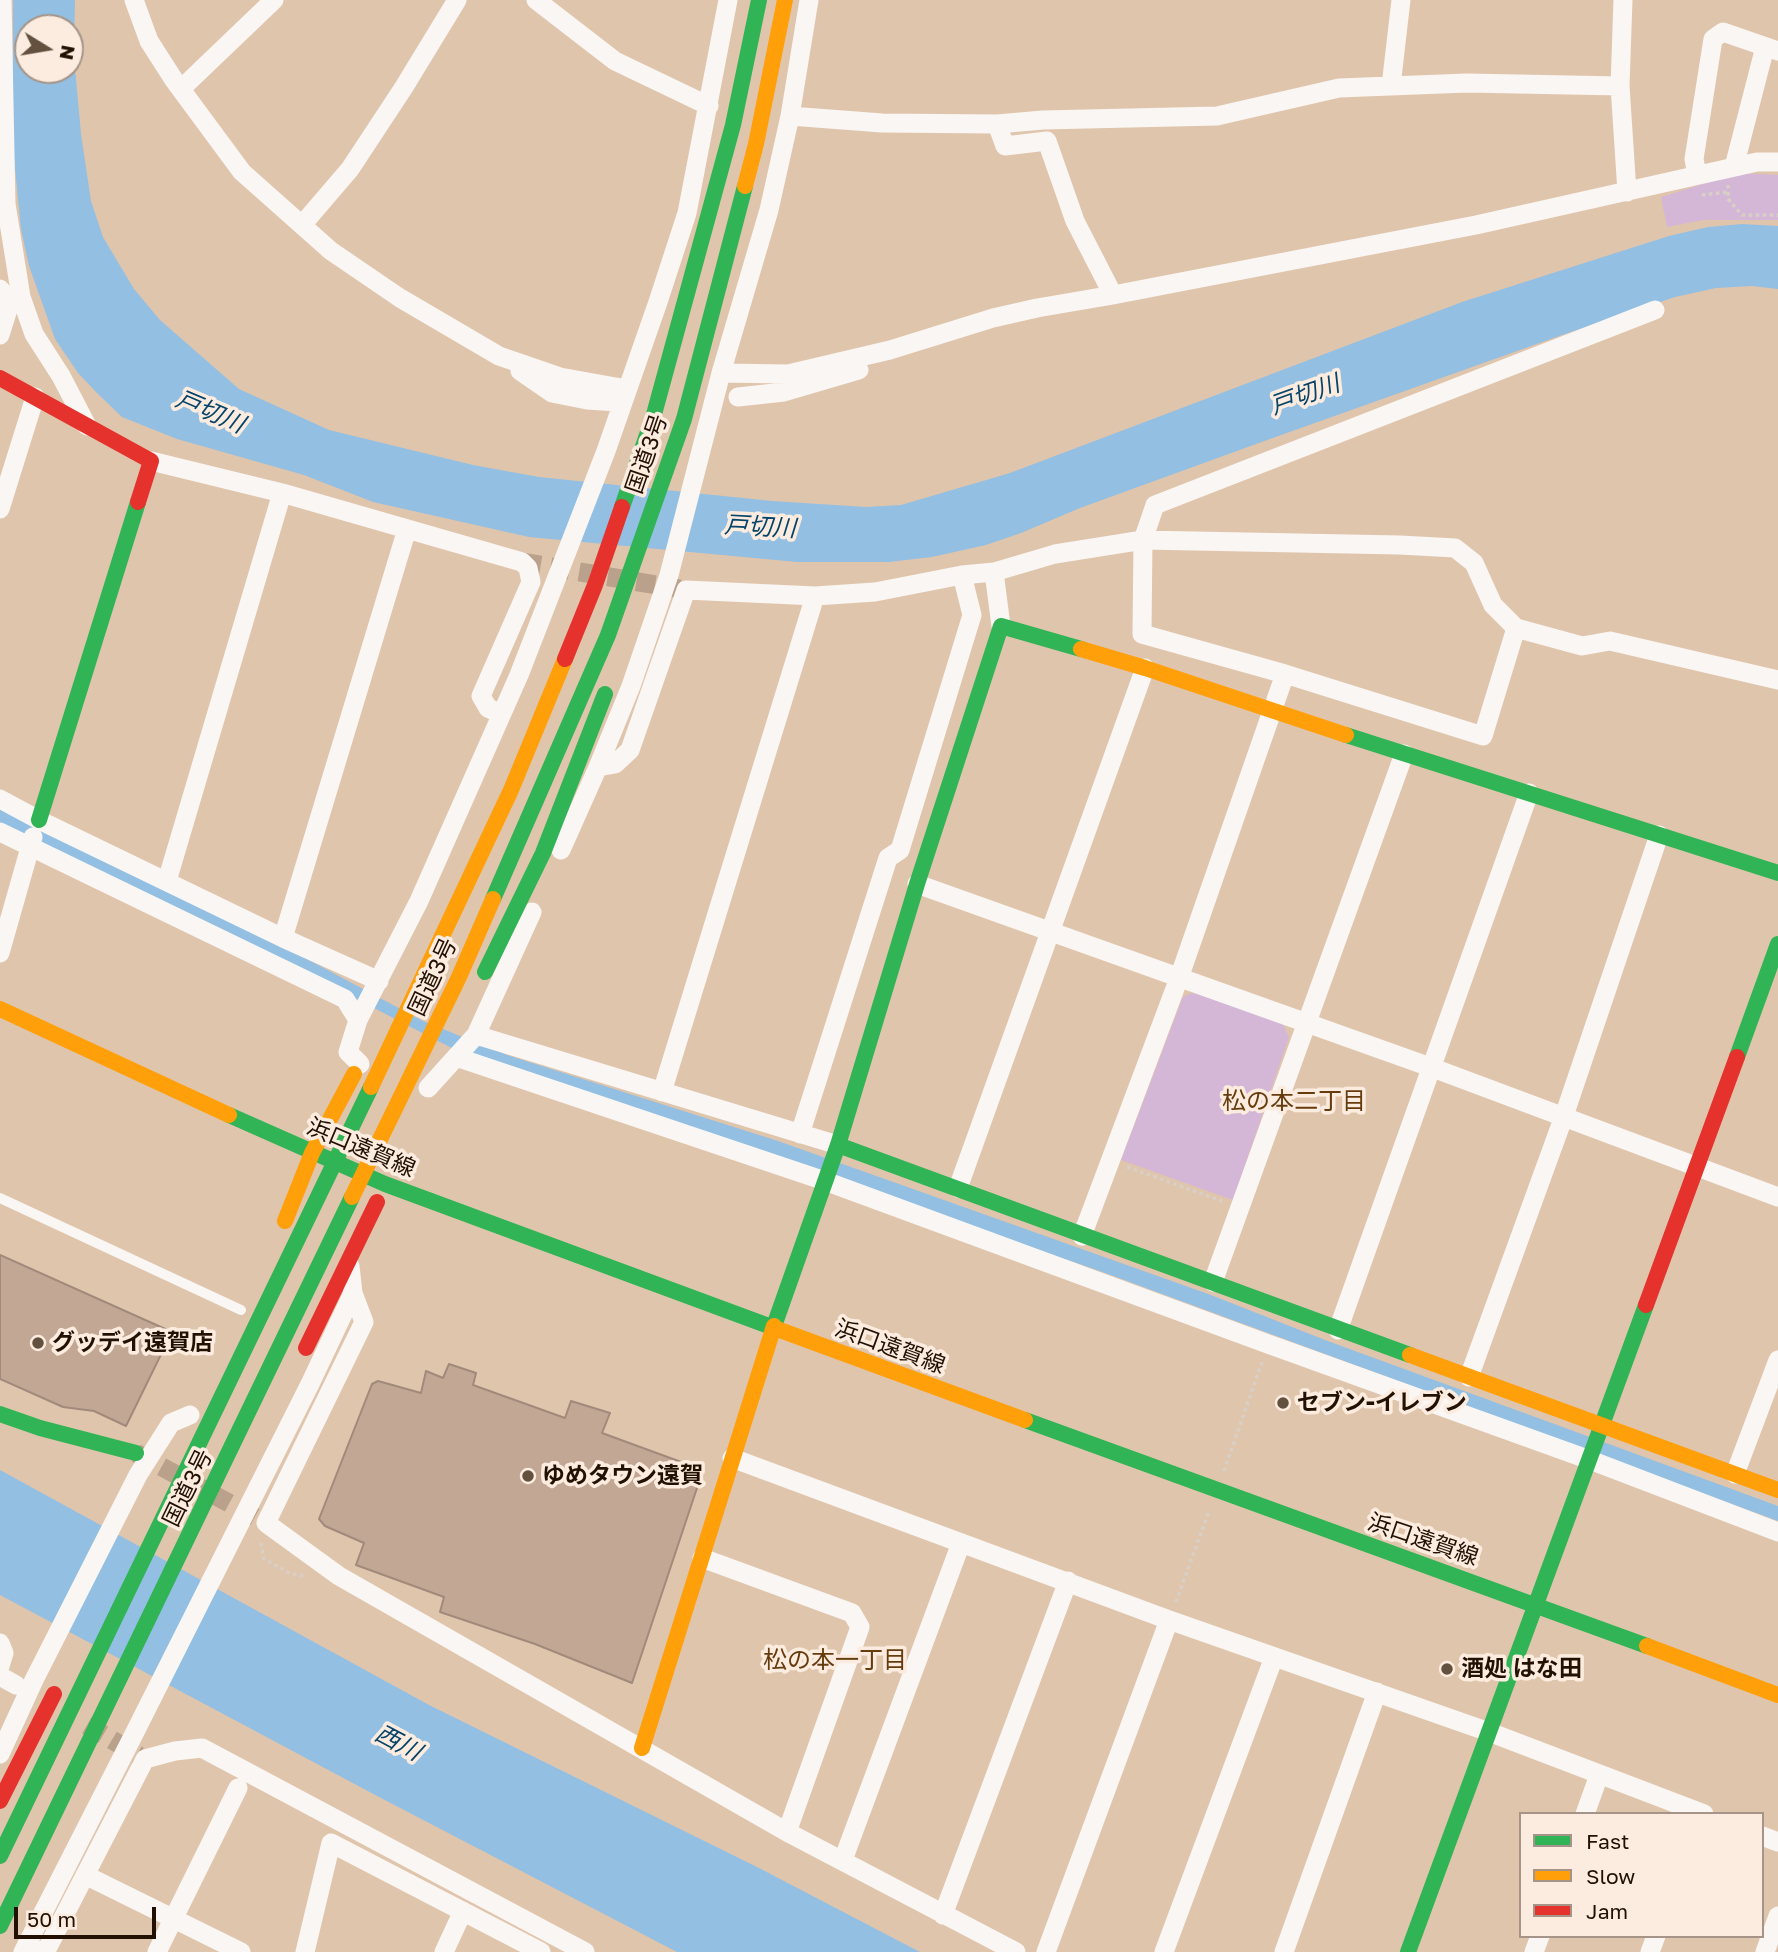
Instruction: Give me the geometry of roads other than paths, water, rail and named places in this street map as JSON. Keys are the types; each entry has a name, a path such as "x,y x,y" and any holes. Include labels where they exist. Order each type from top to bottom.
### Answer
{"main road":[{"name":"国道3号","path":"0,1856 431,963 511,790 595,585 653,418 733,125 760,0"},
{"name":"国道3号","path":"0,1926 459,977 608,635 684,419 756,144 785,0"},
{"path":"0,378 150,461 39,820"},
{"path":"641,590 678,435"},
{"path":"642,1748 773,1328 838,1145 917,884 1000,626 1145,668 1778,873"},
{"path":"531,701 562,665"},
{"path":"476,989 543,853 610,681"},
{"path":"429,917 471,823"},
{"path":"1408,1952 1778,944"},
{"name":"浜口遠賀線","path":"0,1009 312,1153 388,1178 773,1328 1217,1492 1535,1604 1778,1695"},
{"path":"280,1230 312,1153 363,1057"},
{"path":"838,1145 1778,1490"},
{"path":"296,1368 388,1178"},
{"path":"174,1450 193,1410"},
{"path":"0,1414 40,1428 136,1453"},
{"path":"0,1801 58,1684"},
{"path":"29,1870 111,1733"}],"street":[{"path":"0,335 11,298 6,204 2,0"},
{"path":"134,0 149,41 242,173 331,251 400,298 499,356 623,396"},
{"path":"181,89 274,0"},
{"path":"302,225 350,169 404,88 457,0"},
{"path":"363,1057 348,1052 358,1020 419,901 519,675 606,451 687,213 728,0"},
{"path":"425,1094 454,1048 476,1035 598,767 631,686 669,575 721,373 769,210 790,116 809,0"},
{"path":"1391,86 1401,0"},
{"path":"1623,0 1620,86 1627,192"},
{"path":"540,1 615,61 709,106"},
{"path":"1697,175 1694,159 1713,39 1723,32 1771,49 1734,167"},
{"path":"790,116 882,123 997,124 1044,120 1217,116 1339,88 1509,83 1620,86"},
{"path":"997,124 1005,146 1047,141 1075,221 1113,295"},
{"path":"721,373 788,374 890,350 993,318 1037,308 1476,225 1734,167 1778,162"},
{"path":"11,298 61,376 87,426"},
{"path":"1516,628 1483,736 1285,674 1142,634 1143,540 1155,505 1655,310"},
{"path":"737,397 784,392 860,370 890,350"},
{"path":"0,509 35,397"},
{"path":"150,461 282,493 522,562 528,568 531,582 481,696 488,708 501,714"},
{"path":"167,881 282,493"},
{"path":"283,938 407,529"},
{"path":"598,767 615,764 630,750 686,590 815,596 875,592 962,575 995,572 1055,554 1143,540 1455,548 1474,563 1493,604 1516,628 1583,646 1610,640 1778,680"},
{"path":"995,572 1000,626"},
{"path":"800,1133 888,858 900,850 972,615 962,575"},
{"path":"662,1092 815,596"},
{"path":"958,1188 1145,668"},
{"path":"1082,1236 1179,978 1285,674"},
{"path":"1213,1282 1404,754"},
{"path":"1338,1330 1529,793"},
{"path":"0,799 283,938 379,981"},
{"path":"0,953 39,820"},
{"path":"0,832 345,999 358,1020"},
{"path":"1469,1377 1564,1116 1660,835"},
{"path":"917,884 1433,1068 1778,1197"},
{"path":"476,1035 838,1145"},
{"path":"454,1048 1590,1460 1778,1532"},
{"path":"350,1259 353,1293 364,1322 266,1523 339,1576 787,1832 1016,1952"},
{"path":"23,1952 134,1736 353,1293"},
{"path":"1735,1474 1778,1360"},
{"path":"0,1754 17,1680 138,1475 172,1423 193,1410"},
{"path":"732,1458 1169,1620 1489,1732 1697,1812"},
{"path":"843,1860 961,1543"},
{"path":"702,1559 852,1613 860,1627 787,1832"},
{"path":"943,1915 1068,1581"},
{"path":"1046,1952 1169,1620"},
{"path":"0,1643 4,1653 0,1666"},
{"path":"1164,1952 1274,1657"},
{"path":"1284,1952 1377,1692"},
{"path":"40,1952 48,1947 145,1759 175,1751 202,1748 585,1952"},
{"path":"1586,1812 1599,1775"},
{"path":"157,1952 238,1787"},
{"path":"305,1952 331,1843 541,1952"},
{"path":"85,1875 241,1952"},
{"path":"444,1952 463,1911"},
{"path":"1765,1952 1778,1916"}],"lane":[{"path":"0,1198 241,1310"}],"water":[{"name":"戸切川","path":"13,0 75,0 75,14 14,14 14,84 76,84 91,201 103,237 134,289 160,320 239,389 329,430 473,465 539,477 772,501 866,507 901,505 1010,473 1462,302 1669,236 1708,227 1742,224 1778,226 1778,289 1752,286 1716,288 1675,297 1270,439 986,545 932,557 889,562 797,562 529,537 373,502 304,475 177,439 122,417 78,373 55,339 29,266 21,229 13,148"},
{"path":"0,808 305,958 423,1021 507,1055 778,1141 1211,1295 1325,1340 1778,1506 1778,1521 1108,1274 884,1196 475,1060 271,955 0,823"},
{"name":"西川","path":"0,1470 429,1705 759,1868 920,1952 677,1952 379,1797 0,1595"}],"tunnel":[{"path":"522,562 680,589"},
{"path":"136,1453 266,1523"},
{"path":"87,1725 139,1756"}],"place":[{"name":"グッデイ遠賀店","path":"38,1343"},
{"name":"セブン-イレブン","path":"1283,1403"},
{"name":"ゆめタウン遠賀","path":"528,1476"},
{"name":"酒処 はな田","path":"1447,1669"}],"district":[{"name":"松の本二丁目","path":"1294,1101"},
{"name":"松の本一丁目","path":"835,1660"}]}
